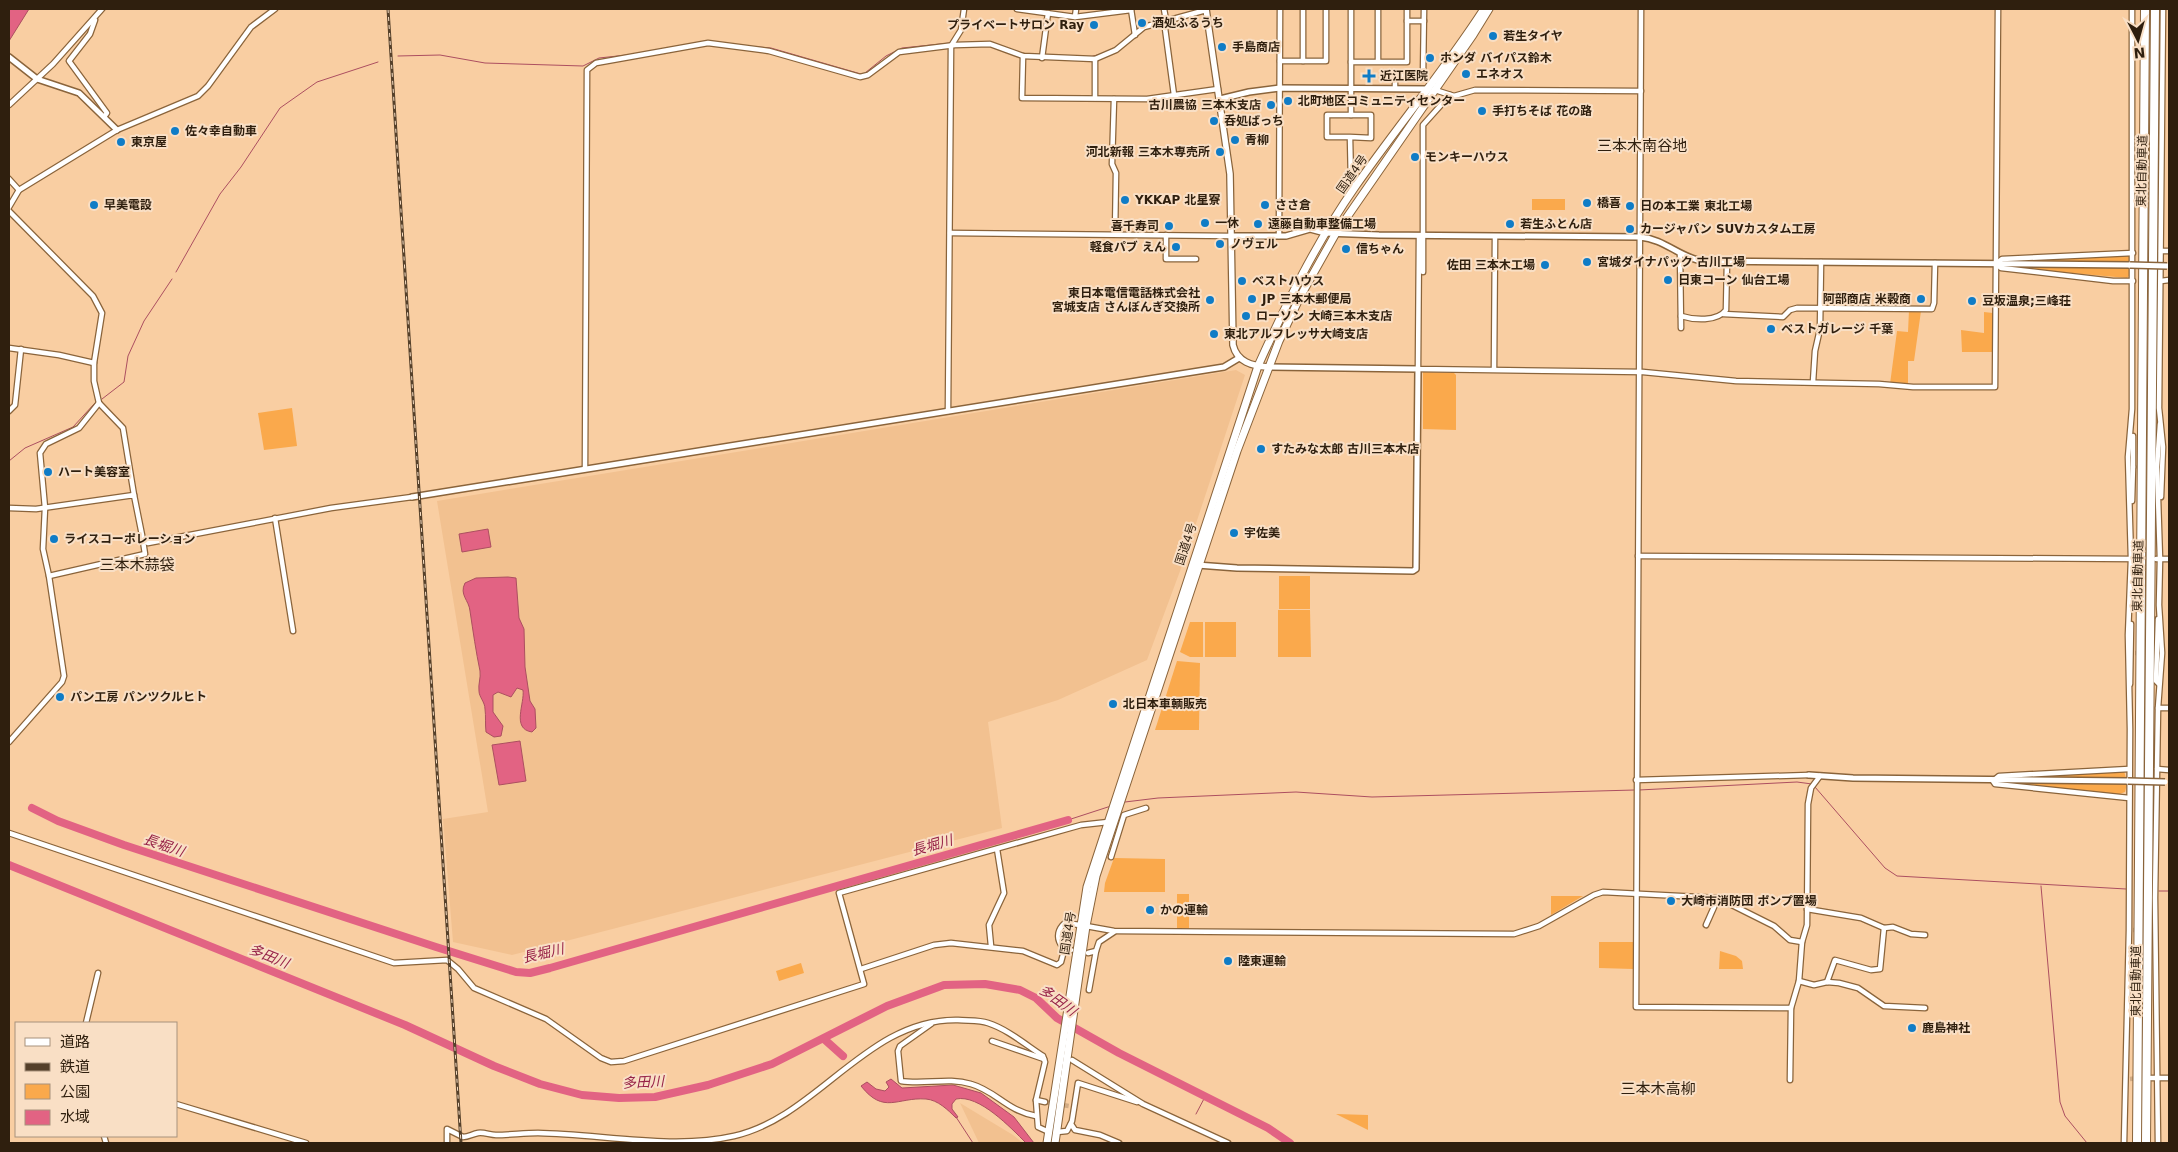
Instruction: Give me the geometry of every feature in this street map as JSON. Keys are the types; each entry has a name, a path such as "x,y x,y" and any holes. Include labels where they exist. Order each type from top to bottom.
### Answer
{"highway":[{"name":"国道4号","path":"1055,1143 1088,887 1113,821 1258,366 1287,302 1325,233 1355,187 1484,9"},
{"name":"国道4号","path":"1195,564 1268,366 1300,297 1336,233 1489,9"},
{"name":"東北自動車道","path":"2137,1143 2145,9"},
{"name":"東北自動車道","path":"2146,1143 2155,9"},
{"name":"国道4号","path":"1047,1143 1067,1040"}],"main road":[{"path":"1206,9 1230,174 1232,340 1234,350 1239,358 1258,366 1268,366"}],"street":[{"path":"9,105 37,79 102,9"},
{"path":"9,207 19,190 117,130 198,96 208,86 251,27 275,9"},
{"path":"948,411 951,46 960,33 964,9"},
{"path":"1017,9 1075,17 1131,10 1135,35"},
{"path":"1075,17 1076,9"},
{"path":"1164,9 1174,95"},
{"path":"585,469 587,70 599,61 705,43 769,51 860,77 868,75 899,52 951,46 990,44 1023,56 1095,59 1116,50 1144,27 1206,9"},
{"path":"1279,236 1280,9"},
{"path":"1303,9 1303,61"},
{"path":"1280,61 1326,61 1326,9"},
{"path":"1351,9 1351,115"},
{"path":"1378,9 1378,62"},
{"path":"1351,62 1407,62 1408,9"},
{"path":"1395,88 1395,81 1399,76 1423,75 1424,9"},
{"path":"1641,9 1636,1007 1791,1008"},
{"path":"1268,366 1639,372 1736,381 1813,382 1913,387 1995,387 1998,9"},
{"path":"2130,516 2134,467 2132,409 2132,9"},
{"path":"2159,684 2156,681 2155,653 2158,605 2159,508 2156,467 2160,424 2163,9"},
{"path":"1042,56 1048,13"},
{"path":"96,16 90,34 70,61 107,113 104,117"},
{"path":"1408,21 1424,21"},
{"path":"1023,56 1022,98 1147,99 1218,89"},
{"path":"9,57 37,79 79,93 117,130"},
{"path":"1095,59 1095,98"},
{"path":"1220,99 1249,92 1280,88 1427,89 1450,95 1474,90 1641,91"},
{"path":"1195,564 1415,570 1423,125 1450,95"},
{"path":"1114,99 1112,164 1116,173 1115,234"},
{"path":"1327,115 1371,115 1372,138 1350,137 1327,137 1327,115"},
{"path":"1350,137 1351,183 1355,187"},
{"path":"9,179 19,190"},
{"path":"9,211 98,302 102,313 94,363 94,381 100,403 123,428 145,554 49,576"},
{"path":"950,233 1279,236 1292,235 1305,230 1325,233 1421,236 1640,237 1660,241 1680,253 1701,261 2168,266"},
{"path":"1166,235 1166,259 1196,259"},
{"path":"1421,236 1423,272"},
{"path":"1494,369 1495,237"},
{"path":"2161,251 2169,251"},
{"path":"1680,253 1681,328"},
{"path":"1996,264 2002,259 2133,253"},
{"path":"1723,314 1726,310 1727,262"},
{"path":"1813,382 1815,351 1820,329 1821,262"},
{"path":"1681,316 1708,319 1723,314 1784,317 1793,308 1932,309 1934,303 1935,263"},
{"path":"1996,264 2001,268 2112,281 2133,281"},
{"path":"2161,281 2169,280"},
{"path":"9,348 94,363"},
{"path":"9,411 15,405 21,349"},
{"path":"143,540 148,543 154,543 274,518 1224,367 1230,366 1239,358"},
{"path":"9,742 62,682 64,676 49,576 43,549 45,508 40,461 43,447 79,428 100,403"},
{"path":"2124,1143 2131,930 2128,696 2129,618 2134,559 2128,457 2132,409"},
{"path":"2159,508 2162,486 2163,447 2160,424"},
{"path":"9,508 45,508 134,495"},
{"path":"274,518 293,630"},
{"path":"1638,556 2134,559"},
{"path":"2158,559 2169,559"},
{"path":"2158,605 2162,653 2158,708 2153,930 2153,1078 2158,1143"},
{"path":"2128,696 2134,653 2129,618"},
{"path":"2158,708 2169,708"},
{"path":"1993,781 1999,776 2129,768"},
{"path":"2157,769 2169,770"},
{"path":"1636,782 1809,775 1993,781 2167,782"},
{"path":"1790,1080 1791,1008 1799,981 1802,942 1807,925 1808,804 1814,781 1820,776"},
{"path":"1993,781 1995,784 2129,798"},
{"path":"9,833 394,962 446,960 474,988 546,1019 594,1055 611,1062 624,1061 864,984 839,893 1081,825 1113,821 1126,813 1146,808"},
{"path":"1111,856 1113,821"},
{"path":"991,946 989,925 1004,893 998,849"},
{"path":"1071,950 1065,948 1058,937 1061,926 1065,923 1114,932 1514,934 1539,926 1599,893 1718,898 1774,926 1790,940 1802,942"},
{"path":"1706,925 1718,898"},
{"path":"1807,909 1860,918 1884,928 1893,927 1911,934 1925,935"},
{"path":"1827,982 1835,960 1871,970 1880,969 1884,928"},
{"path":"1089,990 1096,951 1103,938 1114,932"},
{"path":"861,968 934,945 951,943 1023,951 1057,965 1061,962 1065,948"},
{"path":"1088,953 1096,951"},
{"path":"86,1022 98,973"},
{"path":"1799,981 1814,985 1827,982 1858,988 1884,1006 1925,1008"},
{"path":"447,1143 448,1129 463,1137 477,1134 537,1133 679,1141 733,1137 759,1128 776,1119 812,1095 882,1042 898,1033 931,1022 951,1020 986,1022 1045,1059"},
{"path":"931,1022 931,1024 900,1046 898,1051 901,1081 942,1080 971,1084 1015,1111 1036,1116"},
{"path":"992,1040 1045,1059"},
{"path":"1045,1059 1036,1100 1036,1116 1040,1129 1049,1132"},
{"path":"1072,1060 1143,1104"},
{"path":"2153,1078 2169,1078"},
{"path":"1057,1132 1066,1131 1071,1124 1076,1107 1078,1083 1143,1104 1228,1143"},
{"path":"1036,1100 1045,1102"},
{"path":"178,1105 306,1143"},
{"path":"1069,1106 1076,1107"},
{"path":"1071,1124 1075,1130 1100,1134 1119,1143"}],"shaded area":[{"path":"1236,370 1245,375 1183,563 1147,660 1058,700 988,722 1002,828 512,955 453,942 443,819 488,812 437,501"},
{"path":"960,1103 1013,1135 1023,1143 979,1143"}],"green space":[{"path":"1532,199 1565,199 1565,210 1532,210"},
{"path":"2130,255 2131,262 2006,262 2006,261"},
{"path":"2003,267 2131,268 2131,274 2127,278"},
{"path":"1909,310 1921,311 1914,361 1908,361 1908,385 1890,384 1897,331 1908,332"},
{"path":"1984,312 1993,313 1993,352 1962,352 1961,330 1984,333"},
{"path":"1423,372 1454,373 1456,375 1456,430 1423,429"},
{"path":"292,408 297,446 264,450 258,413"},
{"path":"1279,576 1310,576 1310,609 1279,609"},
{"path":"1278,610 1310,610 1311,657 1278,657"},
{"path":"1190,622 1203,622 1203,657 1190,657 1180,652"},
{"path":"1205,622 1236,622 1236,657 1205,657"},
{"path":"1177,661 1200,663 1199,730 1155,730"},
{"path":"2124,771 2126,778 2002,778"},
{"path":"2002,783 2127,784 2125,792 2117,795"},
{"path":"1114,858 1165,859 1165,892 1104,892 1105,883"},
{"path":"1177,894 1189,894 1189,928 1177,928"},
{"path":"1551,896 1583,896 1551,915"},
{"path":"1599,942 1633,942 1633,969 1599,968"},
{"path":"1720,951 1736,956 1742,961 1743,969 1719,969"},
{"path":"801,963 804,973 779,981 776,971"},
{"path":"1336,1114 1368,1115 1368,1130"}],"water":[{"path":"9,9 29,9 9,41"},
{"path":"488,529 491,547 462,552 459,534"},
{"path":"476,578 516,578 519,618 524,629 525,667 530,701 535,709 536,728 532,732 526,730 520,721 523,690 517,688 511,697 498,692 493,695 493,712 503,726 501,736 494,737 486,732 485,706 479,691 480,671 469,607 463,587 465,583"},
{"path":"520,741 526,781 499,785 492,745"},
{"path":"891,1079 902,1088 953,1085 981,1093 1014,1117 1034,1143 1026,1143 994,1114 975,1102 956,1099 952,1104 952,1109 958,1117 956,1118 935,1101 916,1099 891,1103 884,1102 869,1095 861,1086 867,1082 876,1089 885,1091 889,1087 886,1082"}],"waterway":[{"path":"653,51 708,41"},
{"path":"960,43 986,42"},
{"path":"865,73 886,56 902,48 950,43"},
{"path":"992,43 1005,47"},
{"path":"744,46 771,48 861,74"},
{"path":"1090,57 1101,54"},
{"path":"398,56 440,55 485,63 583,66 599,58 627,55"},
{"path":"176,272 220,194 241,167 280,108 317,82 378,62"},
{"path":"102,399 124,382 128,356 144,321 172,279"},
{"path":"9,461 25,448 73,427 95,403"},
{"path":"1639,790 1797,782 1812,784"},
{"path":"1815,787 1885,868 1897,876 2126,889"},
{"path":"1125,802 1158,798 1296,792 1372,797 1635,790"},
{"path":"1068,820 1111,806"},
{"name":"長堀川","path":"32,808 58,821 124,845 436,947 516,972 530,973 1068,820"},
{"name":"多田川","path":"9,865 405,1025 494,1066 540,1084 582,1095 619,1098 655,1097 708,1085 772,1064 887,1006 944,985 985,984 1020,990 1036,998 1057,1018 1119,1053 1268,1128 1290,1143"},
{"path":"2041,886 2060,1102 2065,1116 2087,1143"},
{"path":"2159,891 2169,891"},
{"path":"824,1039 843,1056"},
{"path":"1196,1114 1206,1095"},
{"path":"956,1117 973,1143"}],"tunnel":[{"path":"2135,653 2154,653"},
{"path":"2133,930 2150,930"},
{"path":"2130,1079 2140,1078"},
{"path":"1045,1102 1069,1106"}],"railway":[{"path":"388,9 461,1143"}],"place":[{"name":"酒処ふるうち","path":"1142,23"},
{"name":"プライベートサロン Ray","path":"1094,25"},
{"name":"若生タイヤ","path":"1493,36"},
{"name":"手島商店","path":"1222,47"},
{"name":"ホンダ バイパス鈴木","path":"1430,58"},
{"name":"エネオス","path":"1466,74"},
{"name":"近江医院","path":"1369,76"},
{"name":"北町地区コミュニティセンター","path":"1288,101"},
{"name":"古川農協 三本木支店","path":"1271,105"},
{"name":"手打ちそば 花の路","path":"1482,111"},
{"name":"呑処ばっち","path":"1214,121"},
{"name":"佐々幸自動車","path":"175,131"},
{"name":"青柳","path":"1235,140"},
{"name":"東京屋","path":"121,142"},
{"name":"河北新報 三本木専売所","path":"1220,152"},
{"name":"モンキーハウス","path":"1415,157"},
{"name":"YKKAP 北星寮","path":"1125,200"},
{"name":"橋喜","path":"1587,203"},
{"name":"早美電設","path":"94,205"},
{"name":"ささ倉","path":"1265,205"},
{"name":"日の本工業 東北工場","path":"1630,206"},
{"name":"一休","path":"1205,223"},
{"name":"遠藤自動車整備工場","path":"1258,224"},
{"name":"若生ふとん店","path":"1510,224"},
{"name":"喜千寿司","path":"1169,226"},
{"name":"カージャパン SUVカスタム工房","path":"1630,229"},
{"name":"ノヴェル","path":"1220,244"},
{"name":"軽食パブ えん","path":"1176,247"},
{"name":"信ちゃん","path":"1346,249"},
{"name":"宮城ダイナパック 古川工場","path":"1587,262"},
{"name":"佐田 三本木工場","path":"1545,265"},
{"name":"日東コーン 仙台工場","path":"1668,280"},
{"name":"ベストハウス","path":"1242,281"},
{"name":"JP 三本木郵便局","path":"1252,299"},
{"name":"阿部商店 米穀商","path":"1921,299"},
{"name":"東日本電信電話株式会社 宮城支店 さんぼんぎ交換所","path":"1210,300"},
{"name":"豆坂温泉;三峰荘","path":"1972,301"},
{"name":"ローソン 大崎三本木支店","path":"1246,316"},
{"name":"ベストガレージ 千葉","path":"1771,329"},
{"name":"東北アルフレッサ大崎支店","path":"1214,334"},
{"name":"すたみな太郎 古川三本木店","path":"1261,449"},
{"name":"ハート美容室","path":"48,472"},
{"name":"宇佐美","path":"1234,533"},
{"name":"ライスコーポレーション","path":"54,539"},
{"name":"パン工房 パンツクルヒト","path":"60,697"},
{"name":"北日本車輌販売","path":"1113,704"},
{"name":"大崎市消防団 ポンプ置場","path":"1671,901"},
{"name":"かの運輸","path":"1150,910"},
{"name":"陸東運輸","path":"1228,961"},
{"name":"鹿島神社","path":"1912,1028"}],"district":[{"name":"三本木南谷地","path":"1642,146"},
{"name":"三本木蒜袋","path":"137,565"},
{"name":"三本木高柳","path":"1658,1089"}]}
